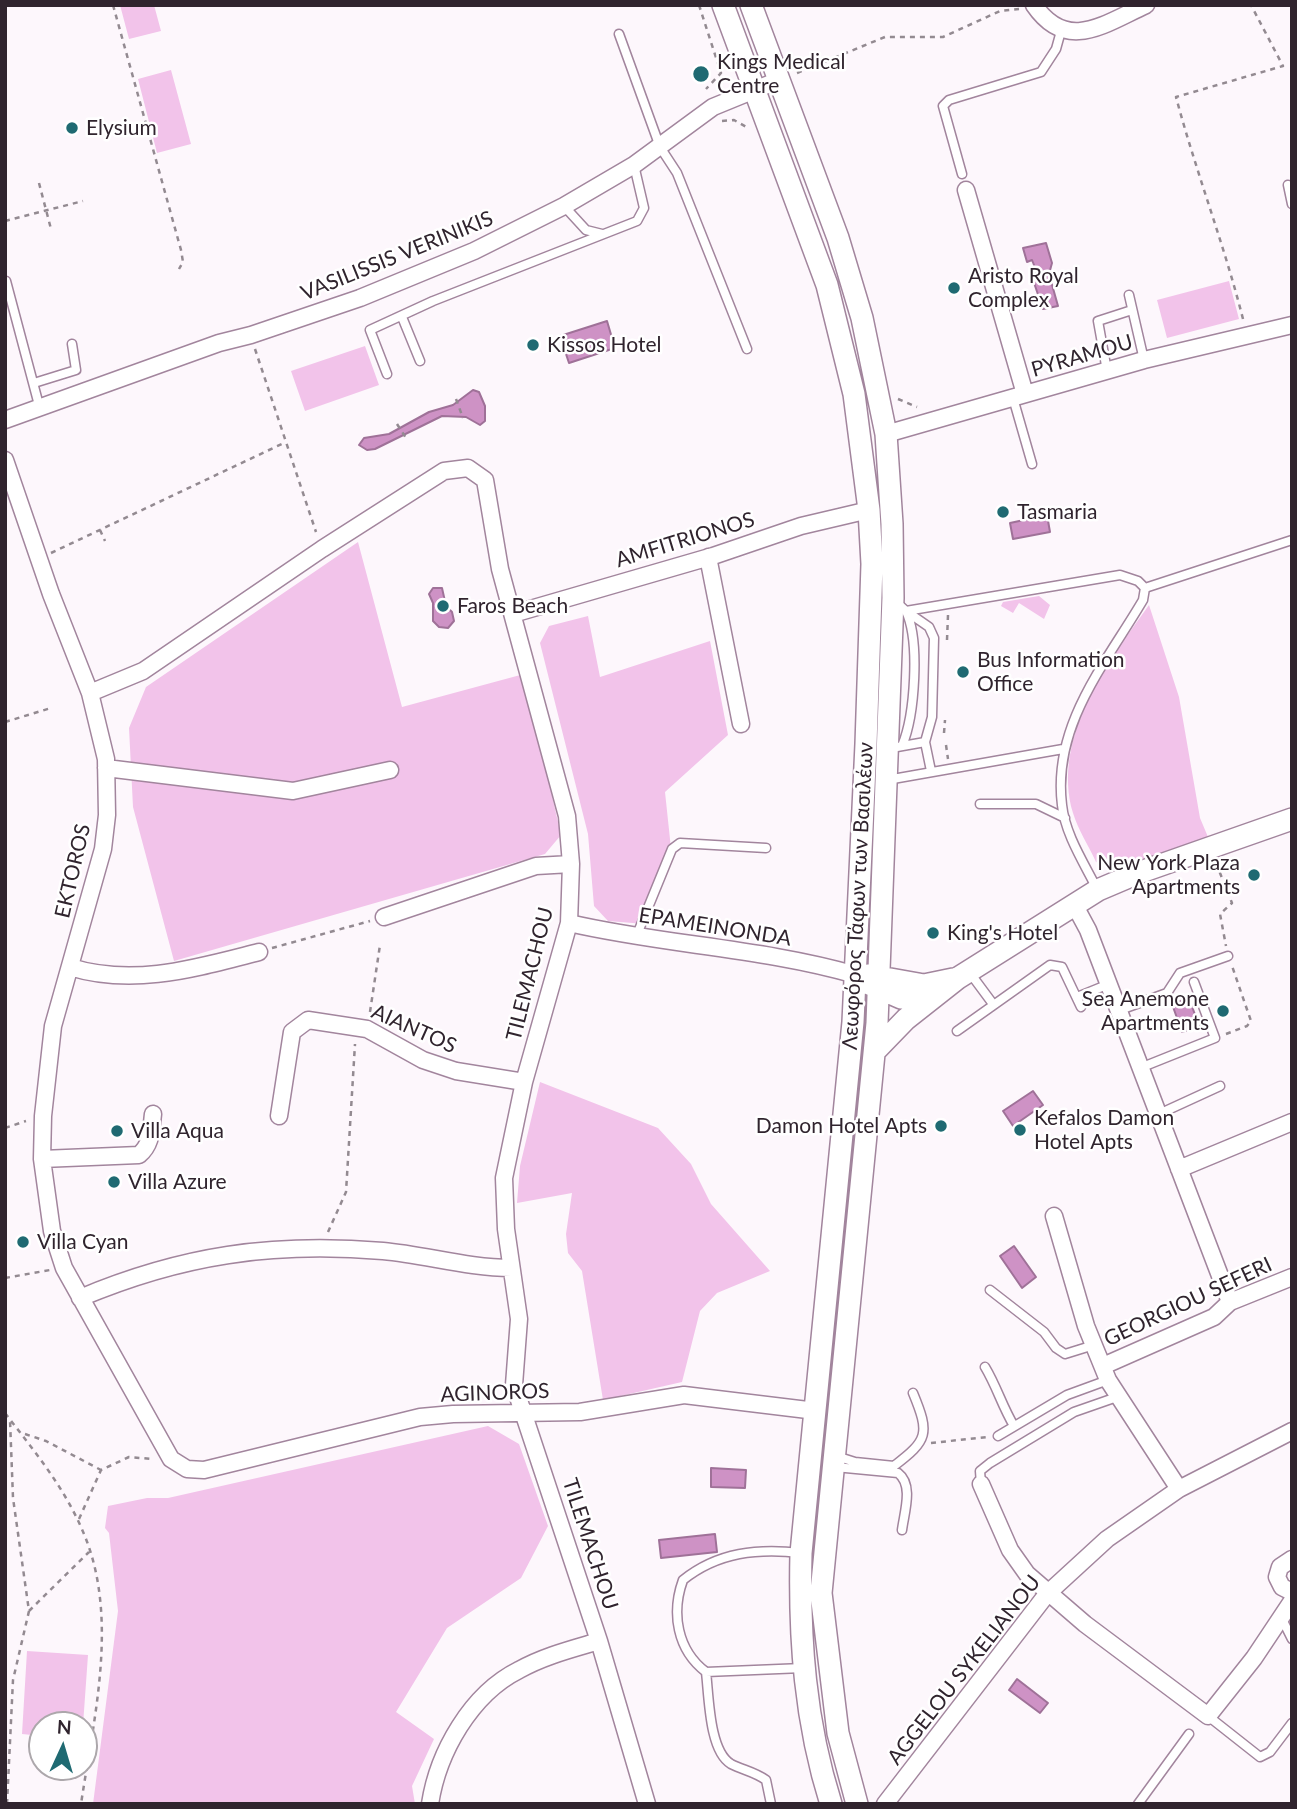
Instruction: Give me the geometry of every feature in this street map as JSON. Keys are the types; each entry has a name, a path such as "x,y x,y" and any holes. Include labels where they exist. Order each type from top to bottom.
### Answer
{"main road":[{"name":"Λεωφόρος Τάφων των Βασιλέων","path":"723,5 814,246 837,320 860,425 869,510 869,654 856,975 801,1553 803,1668 812,1727 831,1804"},
{"name":"Λεωφόρος Τάφων των Βασιλέων","path":"751,5 783,79 862,318 886,434 900,605 895,748 887,780 874,1051 821,1593 838,1733 857,1804"},
{"path":"874,1051 906,1018 964,974 1098,890 1138,873 1292,819"},
{"path":"879,983 924,985 964,974"},
{"path":"856,975 879,983 901,998 934,997"}],"street":[{"path":"1034,6 1047,23 1061,32 1095,28 1146,5"},
{"name":"VASILISSIS VERINIKIS","path":"5,420 219,343 251,335 360,298 474,251 564,206 635,165 713,107 783,79"},
{"path":"966,190 1019,396"},
{"name":"PYRAMOU","path":"886,434 1144,360 1292,325"},
{"name":"EKTOROS","path":"5,460 89,693 106,768 107,815 103,849 53,1026 43,1116 42,1159 52,1231 64,1268 80,1298 168,1454 180,1466"},
{"name":"TILEMACHOU","path":"89,693 143,671 321,549 444,471 468,468 480,474 488,486 494,539 565,804 571,864 569,923 524,1082 504,1178 511,1268 519,1319 514,1385 600,1641 647,1804"},
{"name":"AMFITRIONOS","path":"513,614 708,557 750,541 869,510"},
{"path":"708,557 741,724"},
{"path":"106,768 293,791 390,770"},
{"path":"383,917 536,866 571,864"},
{"path":"1074,904 1088,929 1230,1302"},
{"name":"EPAMEINONDA","path":"569,923 821,965 856,975"},
{"path":"70,967 106,976 173,974 259,952"},
{"name":"AIANTOS","path":"279,1116 292,1032 296,1026 308,1020 361,1028 440,1066 524,1082"},
{"path":"42,1159 139,1155 147,1149 153,1114"},
{"path":"1179,1168 1292,1122"},
{"path":"1054,1216 1105,1373 1117,1397 1179,1489"},
{"path":"80,1298 155,1269 264,1250 383,1251 511,1268"},
{"name":"GEORGIOU SEFERI","path":"1105,1373 1214,1317 1230,1302 1292,1277"},
{"name":"AGINOROS","path":"180,1466 196,1470 215,1468 420,1417 604,1410 684,1395 816,1411"},
{"name":"AGGELOU SYKELIANOU","path":"885,1804 1048,1594 1107,1539 1179,1489 1292,1431"},
{"path":"981,1484 1010,1550 1027,1574 1048,1594 1208,1716 1254,1658 1292,1601"},
{"path":"1292,1559 1280,1567 1277,1577 1282,1587 1292,1592"},
{"path":"430,1804 440,1760 468,1714 488,1693 516,1671 550,1656 600,1641"}],"lane":[{"path":"962,174 943,106 949,100 1041,72 1056,49 1061,32"},
{"path":"619,34 660,147 677,173 747,349"},
{"path":"387,374 370,330 433,301 637,221 644,208 635,165"},
{"path":"1288,185 1292,204"},
{"path":"564,206 586,230 603,234"},
{"path":"6,281 40,409"},
{"path":"1129,295 1144,360"},
{"path":"1107,371 1098,321 1132,310"},
{"path":"402,317 420,361"},
{"path":"34,383 76,370 72,344"},
{"path":"1019,396 1032,464"},
{"path":"1145,588 1292,540"},
{"path":"900,605 1120,575 1138,581 1145,588"},
{"path":"1098,890 1065,818 1061,785 1063,749 1076,712 1143,600 1145,588"},
{"path":"900,605 929,626 934,638 932,717 925,743 931,771"},
{"path":"895,748 925,743"},
{"path":"887,780 1063,749"},
{"path":"980,804 1036,804 1065,818"},
{"path":"636,936 672,849 680,843 766,848"},
{"path":"1119,1010 1167,993 1180,973 1228,956"},
{"path":"957,1031 1054,964 1062,967 1081,1007"},
{"path":"964,974 993,1004"},
{"path":"1140,1068 1215,1038 1194,982"},
{"path":"1077,997 1109,984"},
{"path":"1159,1114 1220,1086"},
{"path":"990,1290 1044,1332 1056,1348 1065,1354 1094,1345"},
{"path":"985,1367 1014,1426"},
{"path":"998,1436 1105,1373"},
{"path":"833,1461 894,1466 921,1445 924,1428 913,1393"},
{"path":"981,1484 980,1471 990,1463 1074,1412 1117,1397"},
{"path":"833,1461 903,1476 907,1486 902,1530"},
{"path":"801,1553 747,1550 718,1560 683,1580 676,1614 681,1642 694,1663 706,1672 803,1668"},
{"path":"1281,1616 1292,1639"},
{"path":"706,1672 715,1741 721,1755 730,1763 766,1780 771,1804"},
{"path":"1208,1716 1260,1757 1270,1752 1292,1723"},
{"path":"1138,1804 1189,1734"}],"path":[{"path":"113,5 181,250 183,262 179,269"},
{"path":"699,5 721,73 706,89"},
{"path":"1247,336 1225,251 1193,160 1176,97 1283,66 1251,5"},
{"path":"783,79 885,37 943,37 1000,11 1034,6"},
{"path":"719,122 734,120 747,127 755,138"},
{"path":"38,183 51,229"},
{"path":"5,221 83,201"},
{"path":"251,335 321,549"},
{"path":"892,393 905,403 920,408"},
{"path":"456,399 463,418"},
{"path":"397,424 406,438"},
{"path":"39,558 286,442"},
{"path":"100,530 105,541"},
{"path":"5,722 51,708"},
{"path":"946,745 948,761"},
{"path":"259,952 383,917"},
{"path":"323,1249 346,1192 361,1028 380,945"},
{"path":"5,1128 43,1116"},
{"path":"5,1278 64,1268"},
{"path":"5,1413 24,1433 47,1466 78,1521 90,1551 101,1601 100,1661 81,1804"},
{"path":"6,1804 13,1680 29,1611 13,1498 10,1420"},
{"path":"24,1433 46,1441 81,1462 101,1470"},
{"path":"921,1445 998,1436"},
{"path":"78,1521 101,1470 129,1457 147,1461 168,1454"},
{"path":"29,1611 90,1551"}],"shaded area":[{"path":"120,5 154,5 161,31 129,39"},
{"path":"171,70 191,144 157,153 138,79"},
{"path":"1046,243 1052,263 1049,274 1058,306 1043,309 1032,277 1036,270 1032,260 1027,262 1023,248"},
{"path":"1229,281 1239,319 1167,338 1157,300"},
{"path":"607,321 615,348 569,363 560,336"},
{"path":"365,346 379,385 305,411 291,371"},
{"path":"473,390 479,392 485,406 485,421 480,425 466,417 442,416 375,449 367,450 359,445 364,438 389,434 429,412 453,405"},
{"path":"1047,515 1050,532 1013,539 1010,523"},
{"path":"358,542 402,707 524,674 561,835 545,854 174,961 133,807 129,728 146,687"},
{"path":"433,588 442,588 446,606 452,612 454,621 448,628 439,627 433,621 433,603 429,594"},
{"path":"1039,596 1050,605 1044,619 1019,603 1013,613 1001,606 1003,602"},
{"path":"1149,605 1179,697 1200,818 1208,837 1118,871 1096,862 1078,826 1068,785 1070,757 1087,702 1101,676"},
{"path":"588,616 600,677 710,641 728,735 665,792 672,858 645,924 608,921 594,906 588,834 540,643 549,626"},
{"path":"1189,998 1199,1026 1182,1032 1172,1004"},
{"path":"540,1082 658,1128 691,1164 711,1204 770,1271 717,1293 700,1311 682,1382 603,1400 582,1271 568,1253 566,1234 572,1193 517,1203 520,1166"},
{"path":"1033,1091 1043,1105 1013,1126 1003,1111"},
{"path":"1014,1246 1036,1277 1022,1288 1000,1256"},
{"path":"488,1426 519,1444 548,1526 521,1578 447,1628 396,1712 434,1739 412,1786 415,1804 93,1804 118,1611 109,1533 105,1528 108,1506 147,1498 168,1498"},
{"path":"711,1468 746,1470 745,1488 711,1487"},
{"path":"715,1534 717,1552 661,1558 659,1540"},
{"path":"27,1651 88,1655 84,1711 28,1711 28,1735 22,1734"},
{"path":"1017,1679 1048,1703 1040,1713 1009,1690"}],"place":[{"name":"Kings Medical Centre","path":"701,74"},
{"name":"Elysium","path":"72,128"},
{"name":"Aristo Royal Complex","path":"954,288"},
{"name":"Kissos Hotel","path":"533,345"},
{"name":"Tasmaria","path":"1003,512"},
{"name":"Faros Beach","path":"443,606"},
{"name":"Bus Information Office","path":"963,672"},
{"name":"New York Plaza Apartments","path":"1254,875"},
{"name":"King's Hotel","path":"933,933"},
{"name":"Sea Anemone Apartments","path":"1223,1011"},
{"name":"Damon Hotel Apts","path":"941,1126"},
{"name":"Kefalos Damon Hotel Apts","path":"1020,1130"},
{"name":"Villa Aqua","path":"117,1131"},
{"name":"Villa Azure","path":"114,1182"},
{"name":"Villa Cyan","path":"23,1242"}]}
